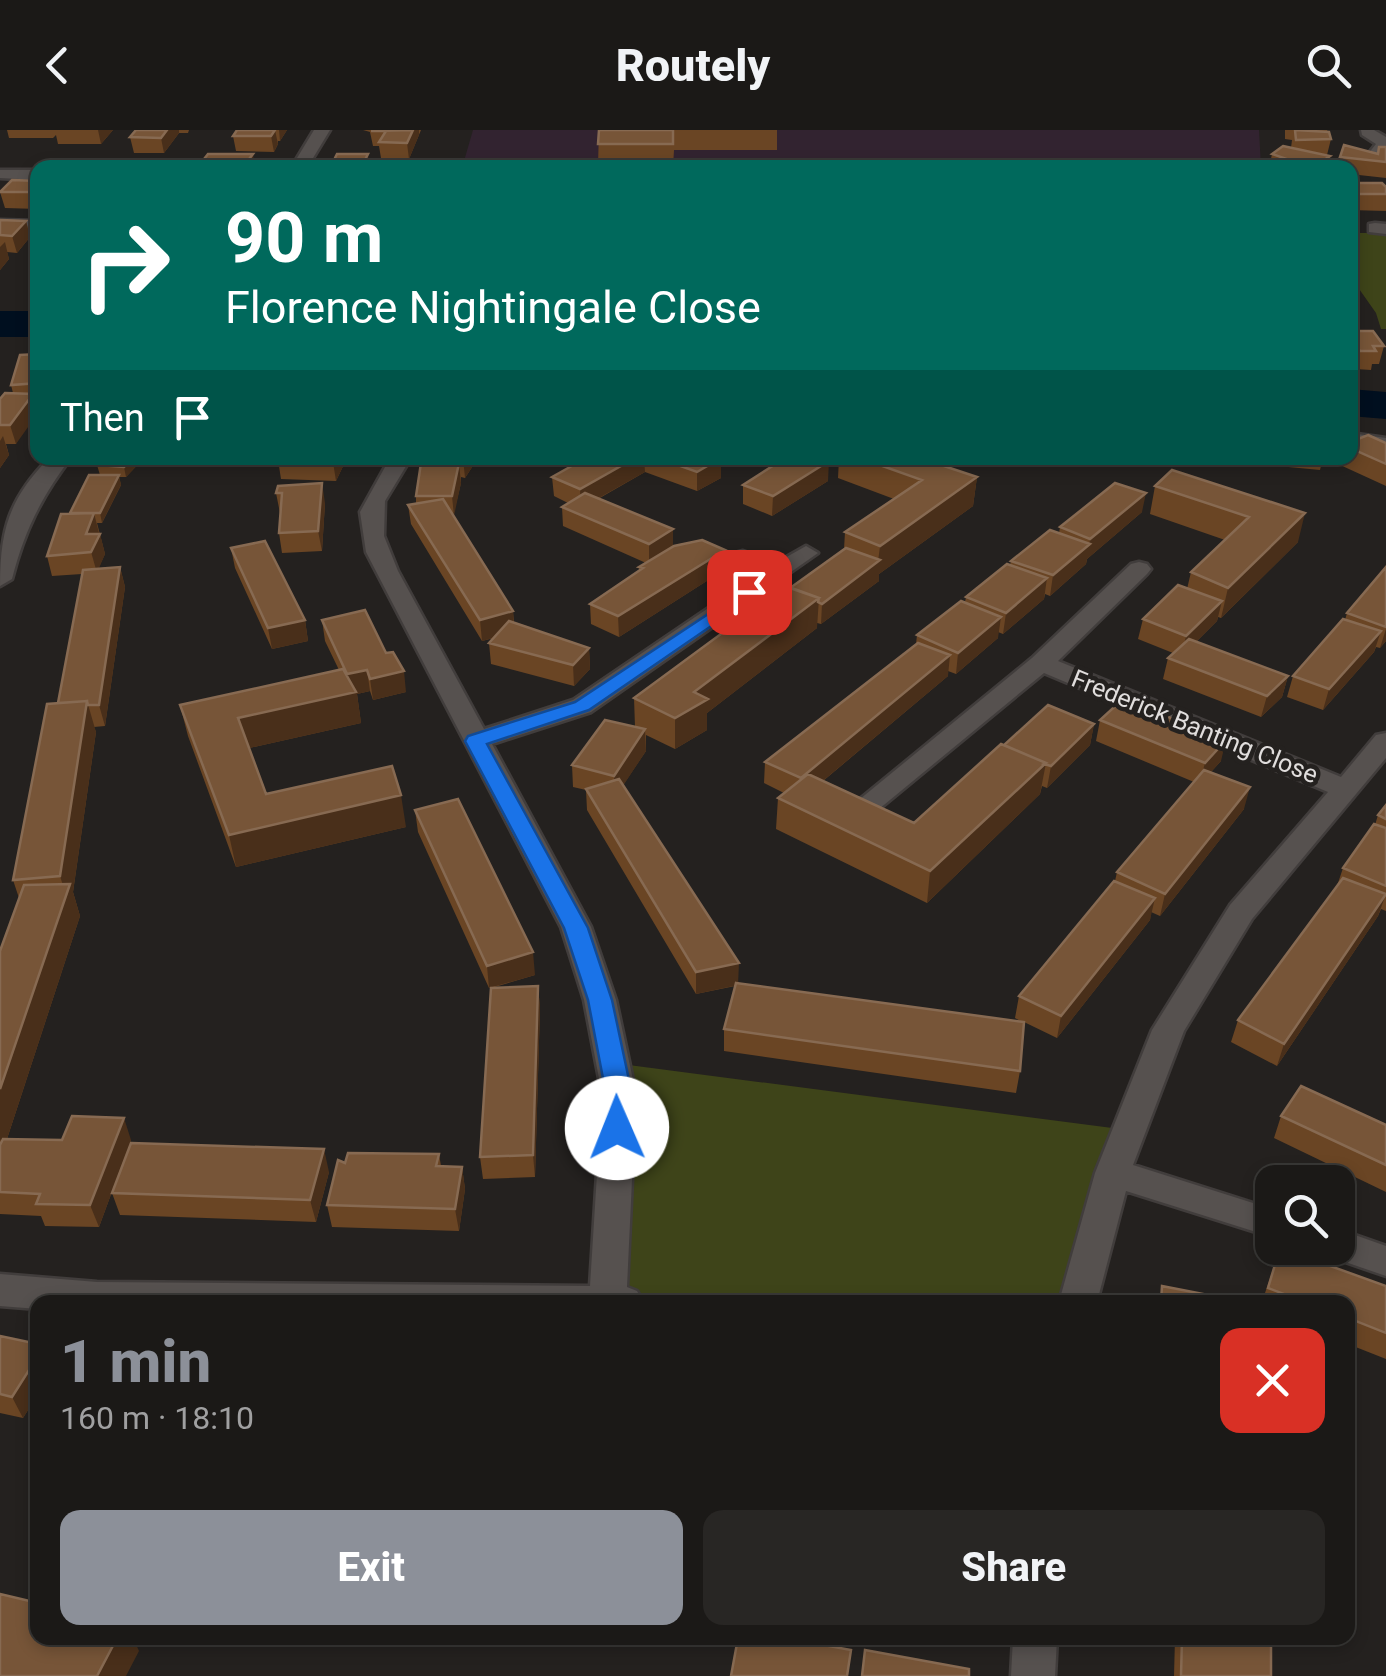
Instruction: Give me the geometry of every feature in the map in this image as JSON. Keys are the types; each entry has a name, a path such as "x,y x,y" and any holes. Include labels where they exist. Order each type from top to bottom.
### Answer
{"street":[{"path":"304,160 322,130"},
{"path":"1367,132 1382,147"},
{"path":"0,198 20,175"},
{"path":"0,226 30,226"},
{"path":"1358,440 1386,444"},
{"path":"0,579 27,502 52,465"},
{"path":"396,465 369,509 369,532 576,928 600,1000 619,1094 616,1295"},
{"path":"475,741 582,706 806,553"},
{"path":"743,558 778,572"},
{"name":"Frederick Banting Close","path":"846,822 1041,663 1139,569"},
{"name":"Frederick Banting Close","path":"1041,663 1348,790"},
{"path":"1080,1295 1113,1173 1168,1030 1241,912 1386,741"},
{"path":"1113,1173 1255,1218"},
{"path":"1355,1250 1386,1261"},
{"path":"0,1290 61,1295"},
{"path":"1033,1676 1035,1645"}],"shaded area":[{"path":"473,130 1259,130 1261,160 464,160"}],"green space":[{"path":"1358,233 1386,233 1386,329 1381,329 1376,313 1358,287"},
{"path":"621,1064 1120,1129 1102,1172 1070,1295 651,1295 626,1291"}],"water":[{"path":"0,311 30,311 30,337 0,337"},
{"path":"1358,390 1386,392 1386,419 1358,417"}],"building":[{"path":"136,130 167,130 161,138 130,137"},
{"path":"237,130 275,130 271,136 233,136"},
{"path":"413,130 407,143 379,142 386,131 371,131"},
{"path":"599,130 673,130 673,144 598,144"},
{"path":"1295,130 1329,132 1331,139 1296,140"},
{"path":"1344,145 1378,154 1379,147 1386,147 1386,162 1340,157"},
{"path":"1283,146 1330,156 1324,160 1289,160 1272,154"},
{"path":"208,154 253,154 248,160 203,160"},
{"path":"337,154 368,154 365,160 334,160"},
{"path":"12,180 30,181 30,192 0,192"},
{"path":"1358,183 1382,183 1386,194 1358,194"},
{"path":"0,220 26,221 12,236 0,235"},
{"path":"1358,331 1373,331 1384,346 1373,346 1376,351 1360,351"},
{"path":"30,354 30,384 11,385 20,355"},
{"path":"5,393 30,394 10,425 0,425 0,399"},
{"path":"1368,435 1386,443 1386,464 1358,452 1358,439"},
{"path":"421,465 459,465 452,496 416,496"},
{"path":"573,465 623,465 580,489 552,477"},
{"path":"678,465 709,465 697,472"},
{"path":"774,465 823,465 773,496 743,485"},
{"path":"880,465 941,465 977,477 880,546 845,532 922,480"},
{"path":"1172,470 1305,513 1228,588 1191,572 1249,517 1155,486"},
{"path":"89,475 119,475 100,513 70,513"},
{"path":"322,483 318,531 279,533 282,493 276,493 278,486"},
{"path":"1115,483 1146,493 1090,539 1060,527"},
{"path":"585,493 673,529 649,544 562,507"},
{"path":"443,499 513,611 480,620 408,505"},
{"path":"94,513 86,534 100,534 91,552 47,556 61,514"},
{"path":"1050,530 1090,544 1053,575 1011,561"},
{"path":"702,540 725,550 618,616 590,604 674,546"},
{"path":"265,541 305,620 268,628 231,548"},
{"path":"846,548 880,560 822,604 819,598 790,588"},
{"path":"1007,564 1047,578 1006,613 966,597"},
{"path":"120,567 99,705 88,705 87,701 58,703 83,570"},
{"path":"1386,567 1386,627 1347,613"},
{"path":"1178,585 1222,601 1186,636 1143,619"},
{"path":"786,586 819,598 694,692 708,699 675,718 634,698"},
{"path":"961,601 1001,617 958,653 917,635"},
{"path":"365,610 386,653 393,652 404,671 370,679 367,670 347,674 322,620"},
{"path":"1343,619 1381,631 1329,689 1293,676"},
{"path":"509,621 589,648 573,665 489,643"},
{"path":"1189,639 1288,676 1267,696 1168,658"},
{"path":"918,643 950,655 801,778 765,762"},
{"path":"343,669 356,692 238,718 266,794 392,766 401,795 229,835 180,705"},
{"path":"1123,699 1226,740 1205,763 1100,720"},
{"path":"87,701 60,876 13,880 47,704"},
{"path":"1048,705 1094,724 1051,766 1004,745"},
{"path":"605,720 645,729 614,776 572,765"},
{"path":"1001,744 1046,763 930,871 778,798 808,774 914,823"},
{"path":"1204,770 1250,787 1165,894 1117,872"},
{"path":"619,779 739,963 696,972 586,789"},
{"path":"458,799 533,952 487,966 415,810"},
{"path":"1374,824 1386,828 1386,886 1343,868"},
{"path":"1343,878 1386,894 1284,1044 1238,1020"},
{"path":"1114,881 1155,898 1061,1016 1019,996"},
{"path":"70,884 0,1089 0,951 24,885"},
{"path":"736,983 1024,1022 1020,1071 724,1029"},
{"path":"538,986 533,1155 480,1157 491,988"},
{"path":"1301,1086 1386,1125 1386,1165 1281,1116"},
{"path":"72,1116 124,1118 90,1205 36,1204 40,1194 0,1192 3,1139 62,1140"},
{"path":"131,1143 324,1149 310,1200 112,1193"},
{"path":"348,1153 439,1154 436,1166 462,1167 455,1209 327,1205 338,1160 345,1163"},
{"path":"1275,1265 1327,1265 1386,1286 1386,1333 1355,1321 1355,1295 1286,1295 1268,1288"},
{"path":"1162,1286 1208,1295 1161,1295"},
{"path":"0,1336 30,1342 30,1369 12,1397 0,1394"},
{"path":"0,1594 30,1601 30,1645 113,1645 97,1676 0,1676"},
{"path":"737,1645 824,1645 851,1650 847,1676 731,1676"},
{"path":"1182,1645 1271,1645 1271,1676 1181,1676"},
{"path":"865,1650 969,1669 969,1676 862,1676"}],"route":[{"path":"617,1128 619,1094 600,1000 576,928 475,741 582,706 749,592"}]}
